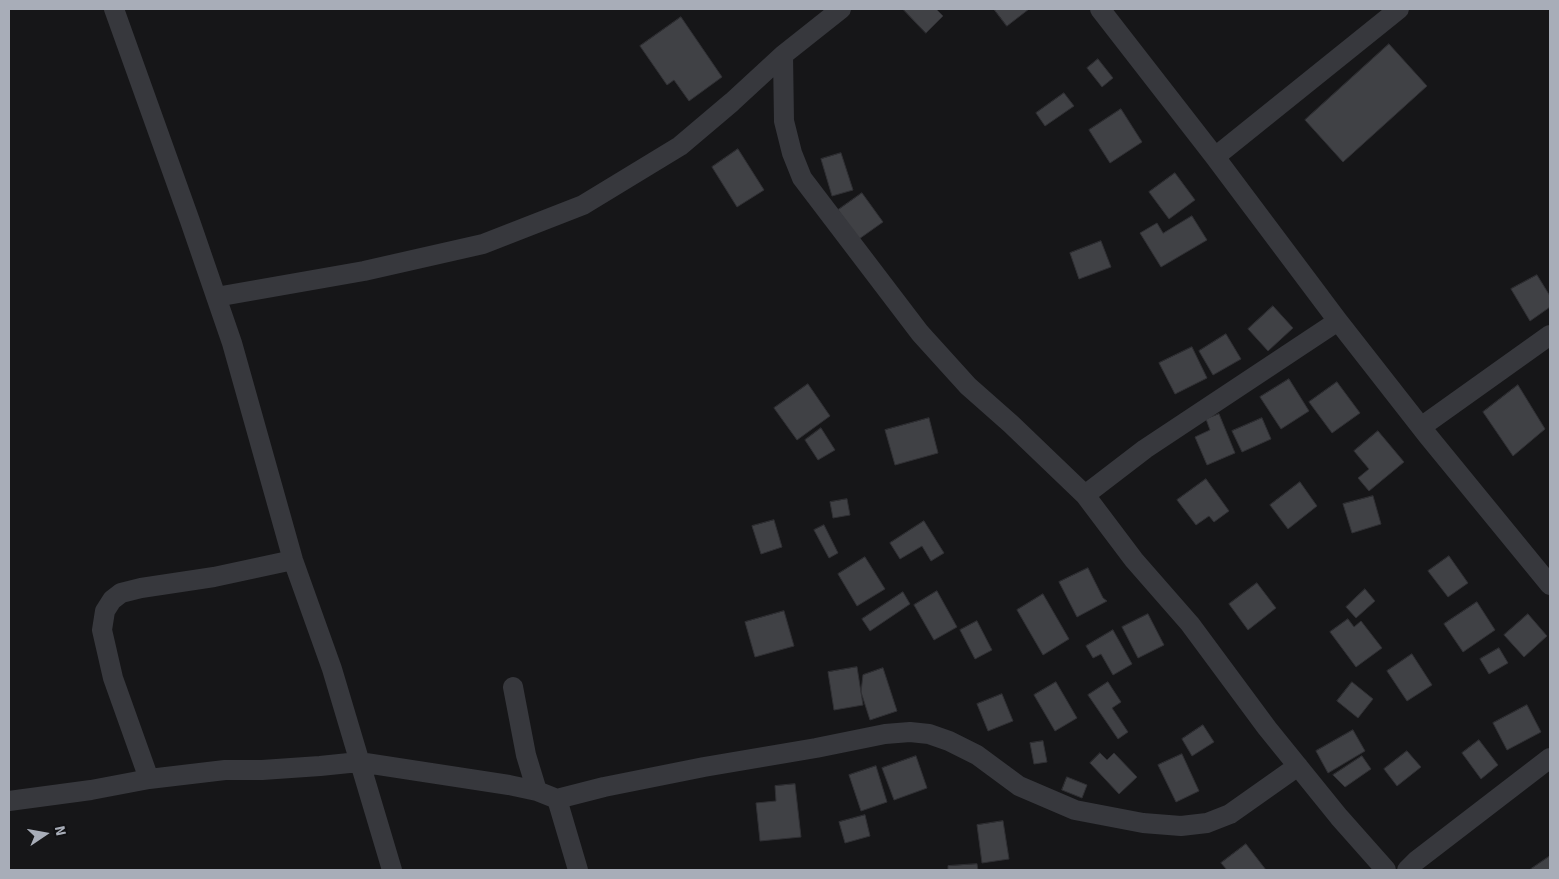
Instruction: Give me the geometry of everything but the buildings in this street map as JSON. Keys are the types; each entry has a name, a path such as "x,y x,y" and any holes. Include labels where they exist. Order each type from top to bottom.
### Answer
{"street":[{"path":"114,9 232,343 293,560 332,668 392,870"},
{"path":"216,297 364,271 484,244 583,205 680,146 783,55 842,9"},
{"path":"1100,9 1216,157 1338,321 1421,427 1550,585"},
{"path":"1216,157 1398,9"},
{"path":"783,55 784,121 792,152 802,178 926,340 968,386 1011,424 1085,495 1134,560 1190,624 1267,728 1339,817 1386,870"},
{"path":"1085,495 1145,449 1338,321"},
{"path":"1421,427 1550,335"},
{"path":"149,779 113,678 102,630 105,610 112,600 121,594 141,588 214,577 293,560"},
{"path":"512,688 526,755 537,791"},
{"path":"9,801 91,790 149,779 225,770 262,770 359,762 509,785 537,791 557,799 604,787 704,767 885,734 910,732 929,734 949,741 977,755 1018,786 1075,810 1143,823 1181,826 1207,824 1230,814 1298,766"},
{"path":"1407,870 1416,861 1550,758"},
{"path":"557,799 578,870"}]}
